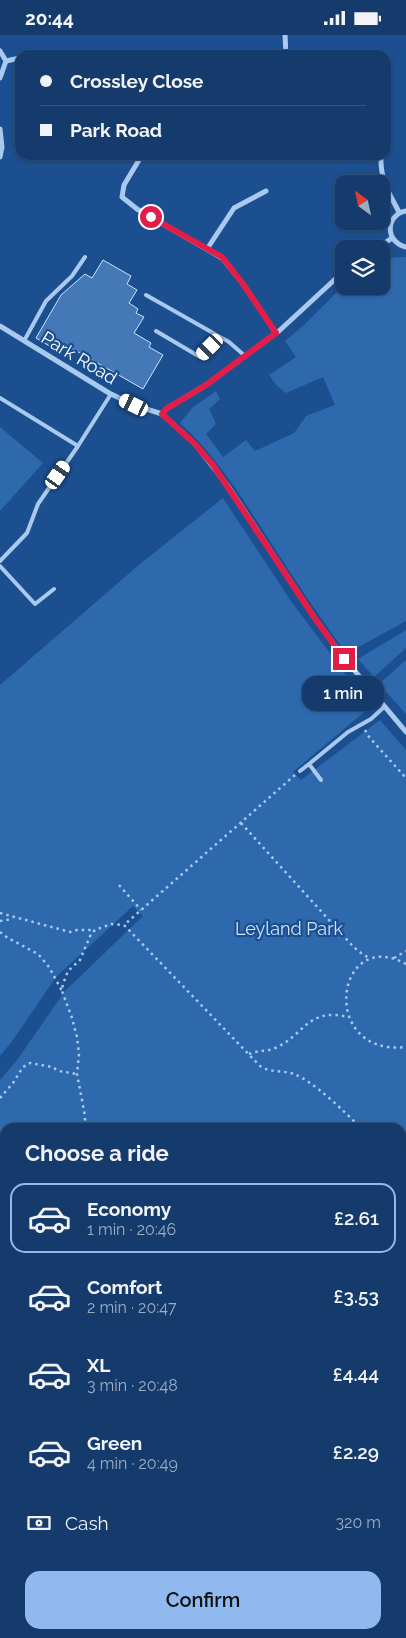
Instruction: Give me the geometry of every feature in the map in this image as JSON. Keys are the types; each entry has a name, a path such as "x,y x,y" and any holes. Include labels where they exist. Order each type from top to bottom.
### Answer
{"street":[{"path":"285,35 286,50"},
{"path":"0,51 6,61"},
{"path":"6,61 15,60"},
{"path":"0,78 6,61"},
{"path":"0,129 2,147 0,157"},
{"path":"139,160 124,185 122,197 136,209 222,257 276,333"},
{"path":"381,160 381,171 386,187 399,213"},
{"path":"207,249 234,208 266,191"},
{"path":"406,211 399,213 391,221 390,232 396,243 406,247"},
{"path":"162,414 166,409 206,385 276,333 335,279"},
{"name":"Park Road","path":"0,326 111,394 134,405 162,414 195,444 213,465 344,659 406,732"}],"lane":[{"path":"24,341 46,301 72,276 85,257"},
{"path":"146,295 229,342 246,356"},
{"path":"156,331 200,357 220,337"},
{"path":"0,561 27,533 38,504 111,394"},
{"path":"0,398 78,446"},
{"path":"0,566 34,604 54,589"},
{"path":"300,771 348,732 371,719 384,707"},
{"path":"308,764 321,780"}],"path":[{"path":"362,724 369,737 406,778"},
{"path":"124,925 300,771"},
{"path":"241,823 358,951 369,957 393,958 406,964"},
{"path":"119,885 141,910"},
{"path":"0,913 70,932 95,930 111,924 124,925 263,1068 292,1073 304,1079 356,1123"},
{"path":"0,921 15,918"},
{"path":"62,991 64,978 68,971 80,960 87,940 95,930"},
{"path":"0,931 8,939 38,954 49,967 62,991 77,1037 79,1054 77,1074 85,1116 84,1123"},
{"path":"393,958 406,951"},
{"path":"369,957 358,967 349,984 346,998 349,1017 360,1034 370,1041 392,1047 406,1047"},
{"path":"249,1054 256,1051 274,1049 288,1040 304,1025 315,1019 331,1015 349,1017"},
{"path":"0,1098 13,1083 23,1067 30,1063 77,1074"}],"green space":[{"path":"406,257 406,621 353,650 344,650 227,476 180,423 192,408 216,391 220,399 209,409 216,424 206,434 223,457 246,440 255,451 294,433 306,416 335,405 323,377 286,393 277,386 269,375 296,357 285,341 335,294 390,295 390,258"},
{"path":"0,427 43,463 0,511"},
{"name":"Leyland Park","path":"223,498 291,601 370,707 293,772 301,780 380,720 406,750 406,1123 0,1123 0,1080 17,1060 65,991 143,916 133,906 56,977 0,1056 0,685 140,564"},
{"path":"406,630 406,648 374,677 358,659"},
{"path":"406,660 406,714 379,684"}],"building":[{"path":"103,260 131,276 127,284 137,290 129,303 138,309 136,313 144,317 134,333 151,343 149,347 163,355 143,389 73,349 71,353 58,345 56,350 36,338 61,295 85,274 92,278"}],"route":[{"path":"151,217 222,257 276,333 206,385 166,409 162,414 195,444 213,465 344,659"}]}
